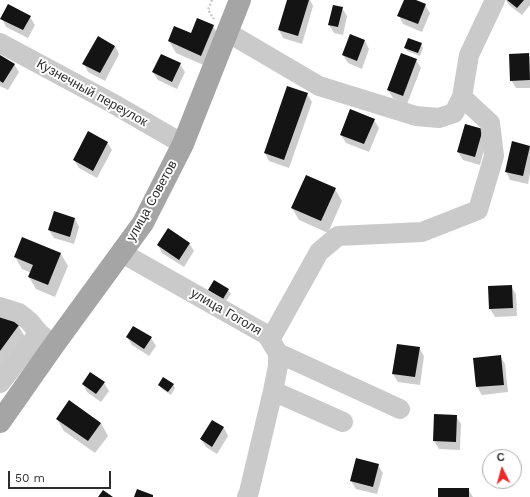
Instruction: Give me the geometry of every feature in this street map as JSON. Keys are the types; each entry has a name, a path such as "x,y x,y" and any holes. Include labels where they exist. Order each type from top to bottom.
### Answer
{"main road":[{"name":"улица Советов","path":"1,417 46,339 122,253 143,223 183,144 221,27 240,0"}],"street":[{"path":"221,27 319,86 416,116 439,118 454,113 462,97 469,55 494,0"},
{"name":"Кузнечный переулок","path":"0,43 112,103 183,144"},
{"path":"250,495 275,401 278,366 274,346 319,252 338,236 422,232 478,210 494,156 490,123 462,97"},
{"name":"улица Гоголя","path":"122,253 261,332 267,336 274,346 400,409"},
{"path":"0,307 19,313 46,339 0,383"},
{"path":"275,401 343,422"}],"path":[{"path":"212,0 208,10 221,27"}],"building":[{"path":"287,0 309,0 298,36 278,30"},
{"path":"404,0 416,0 426,4 418,24 397,16"},
{"path":"507,0 524,0 517,8"},
{"path":"8,4 31,16 23,30 0,19"},
{"path":"333,5 343,7 338,27 328,25"},
{"path":"197,18 214,25 201,56 168,41 174,26 191,33"},
{"path":"350,34 365,40 357,61 342,55"},
{"path":"98,36 115,46 100,73 82,64"},
{"path":"408,38 422,43 418,53 404,48"},
{"path":"401,53 417,59 403,96 387,90"},
{"path":"529,53 530,80 510,81 509,54"},
{"path":"161,54 181,63 172,82 152,72"},
{"path":"0,55 15,64 3,83 0,81"},
{"path":"287,86 308,93 284,160 264,153"},
{"path":"350,109 375,119 364,144 340,135"},
{"path":"465,124 483,129 475,157 457,152"},
{"path":"88,131 108,142 93,171 73,160"},
{"path":"512,141 530,146 523,176 505,172"},
{"path":"306,175 336,188 321,221 291,208"},
{"path":"54,211 75,218 70,237 48,230"},
{"path":"168,228 190,243 179,260 157,245"},
{"path":"22,237 61,253 48,285 28,277 33,265 14,257"},
{"path":"214,280 229,289 223,299 208,290"},
{"path":"512,285 513,308 489,309 488,286"},
{"path":"0,311 19,325 0,351"},
{"path":"133,326 152,337 144,349 126,337"},
{"path":"397,344 420,347 415,377 392,374"},
{"path":"501,355 504,385 476,387 473,358"},
{"path":"90,372 105,382 96,394 82,384"},
{"path":"163,377 174,384 168,392 158,385"},
{"path":"69,400 101,423 88,441 56,419"},
{"path":"434,414 457,415 456,442 433,441"},
{"path":"212,420 224,427 212,447 200,439"},
{"path":"356,458 379,464 373,487 350,481"},
{"path":"438,488 469,488 469,497 438,497"},
{"path":"137,489 153,495 153,497 134,497"},
{"path":"103,490 113,497 98,497"}]}
